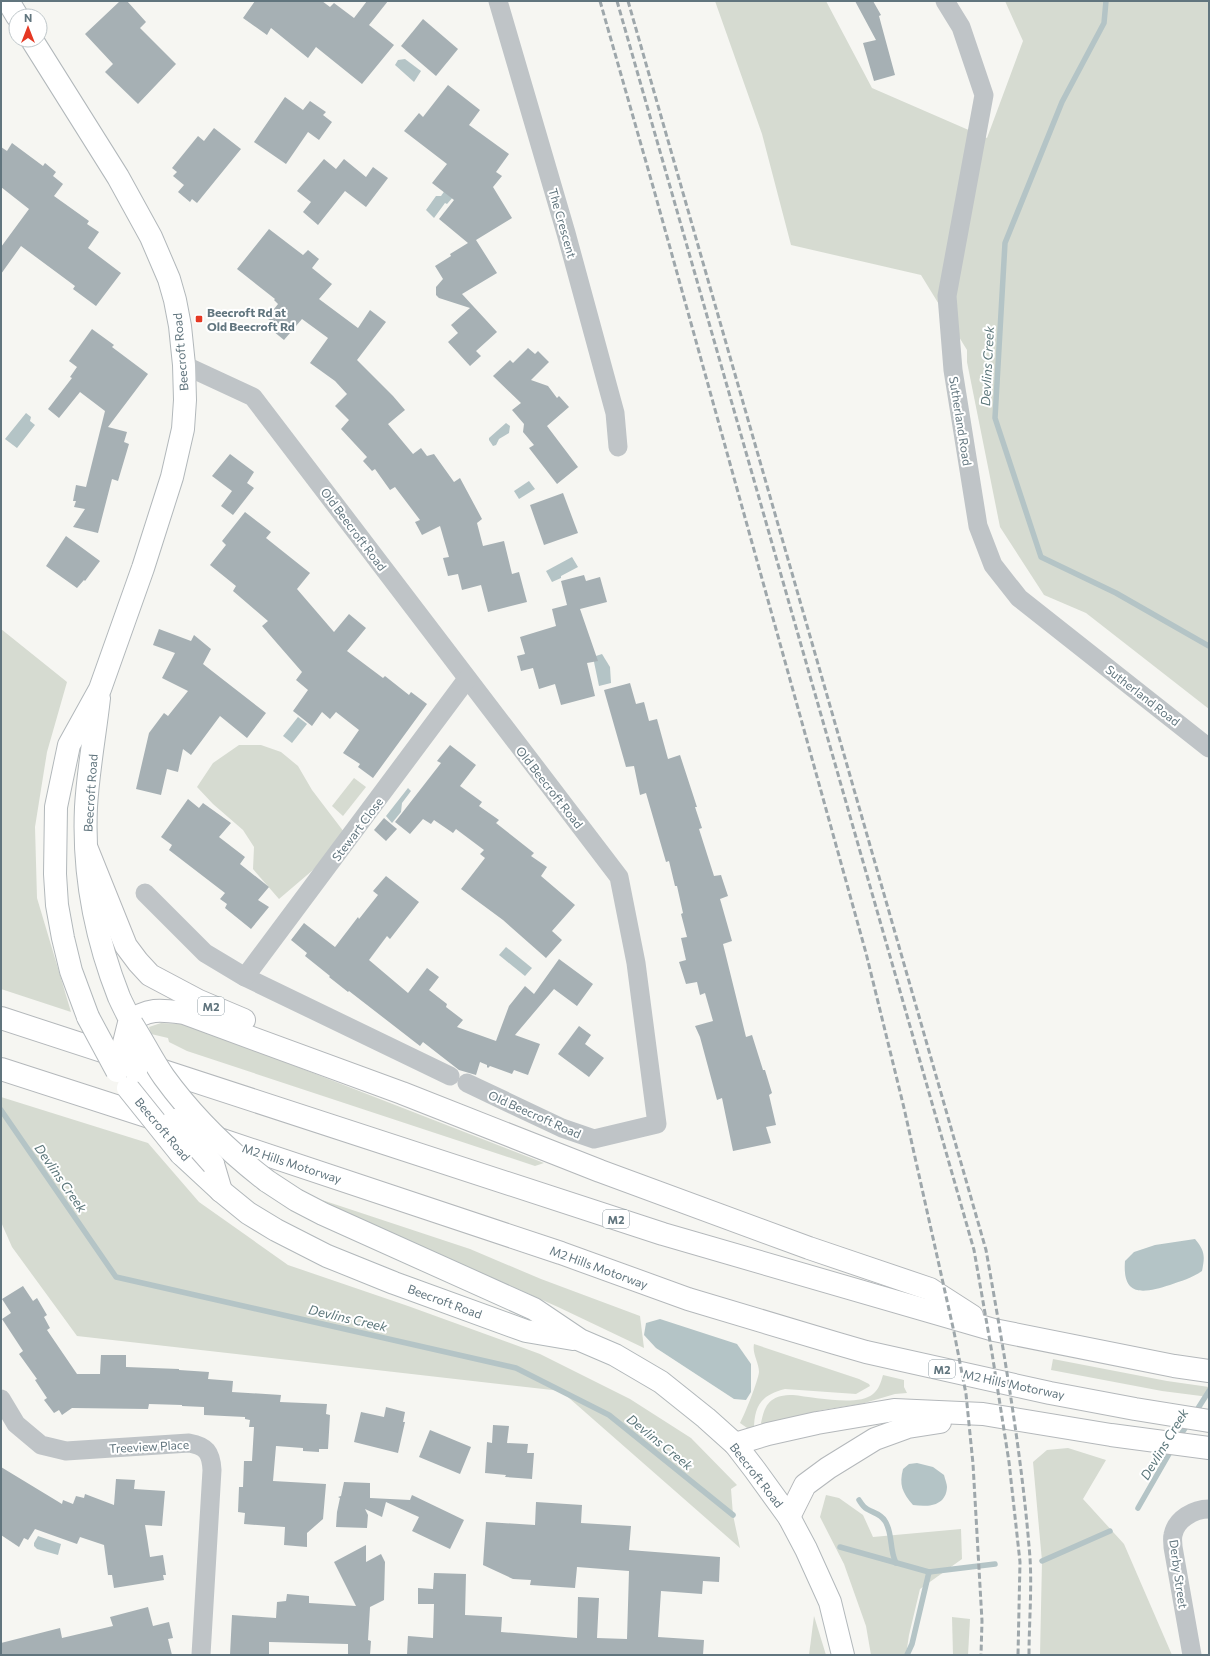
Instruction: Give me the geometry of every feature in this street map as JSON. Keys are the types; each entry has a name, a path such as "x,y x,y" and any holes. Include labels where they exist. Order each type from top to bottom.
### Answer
{"main road":[{"name":"Beecroft Road","path":"37,48 118,177 151,237 169,279 175,300 180,326 184,365 182,429 172,478 143,568 100,689 69,745 56,807 55,874 57,905 71,971 88,1017 109,1057 126,1084 182,1154 221,1191 248,1213 271,1227 327,1256 394,1283 526,1331 580,1340"},
{"name":"Beecroft Road","path":"100,689 86,806 87,870 98,934 106,964 131,1023 163,1076 204,1127 267,1181 296,1200 323,1214 534,1309 580,1340 615,1355 661,1382 706,1418 735,1444 789,1517 806,1549 830,1602 844,1655"},
{"name":"M2","path":"86,849 126,946 150,975 199,1001 378,1078 402,1093"},
{"name":"M2","path":"131,1023 142,1014 158,1010 184,1013 402,1093 607,1173 809,1248 930,1289 994,1330"},
{"name":"M2","path":"1,1018 663,1234 994,1330 1209,1372"},
{"path":"131,1023 124,1043 136,1070 174,1120 213,1164 221,1191"},
{"name":"M2 Hills Motorway","path":"1,1069 297,1164 553,1250 688,1299 866,1352 1135,1409 1209,1420"},
{"path":"735,1444 817,1422 894,1410 983,1414 1111,1435 1204,1448"},
{"path":"789,1517 806,1485 828,1468 875,1439 908,1427 983,1414"}],"street":[{"name":"The Crescent","path":"498,1 566,233 615,413 618,447"},
{"name":"Sutherland Road","path":"945,1 961,27 984,95 947,296 953,370 978,526 993,565 1019,598 1209,748"},
{"name":"Old Beecroft Road","path":"184,365 253,397 619,877 636,963 657,1124 594,1139 562,1128 245,978"},
{"name":"Stewart Close","path":"245,978 467,679"},
{"path":"145,893 205,953 245,978"},
{"name":"Treeview Place","path":"1,1399 16,1424 42,1445 66,1451 189,1443 201,1445 206,1450 211,1459 212,1470 201,1655"},
{"name":"Derby Street","path":"1192,1655 1173,1548 1173,1534 1179,1522 1190,1514 1207,1509"}],"shaded area":[{"path":"715,1 826,1 872,88 987,138 1023,41 1005,1 1209,1 1209,709 1086,613 1044,595 1000,527 967,362 967,350 921,275 791,245 762,134"},
{"path":"405,59 421,71 414,82 395,65 398,60"},
{"path":"446,189 454,196 447,204 445,203 434,218 426,210 436,196 441,196"},
{"path":"26,413 31,417 30,421 35,425 17,448 5,439"},
{"path":"506,423 510,426 509,433 499,439 496,445 493,446 489,438"},
{"path":"529,481 535,489 519,499 514,491"},
{"path":"572,557 578,567 552,582 546,571"},
{"path":"1,629 67,682 47,752 35,827 37,898 71,1012 1,989"},
{"path":"602,654 610,667 611,683 599,686 593,657"},
{"path":"298,717 307,724 292,743 283,736"},
{"path":"239,745 261,745 281,752 298,766 312,790 347,836 320,864 279,899 253,869 254,847 243,830 213,804 197,787 213,763"},
{"path":"354,778 366,787 343,816 332,806"},
{"path":"408,788 411,791 402,803 401,812 392,823 386,816"},
{"path":"506,947 532,968 525,976 499,955"},
{"path":"161,1023 181,1024 208,1032 544,1163 535,1166 187,1051 169,1042 168,1038 151,1034 149,1027"},
{"path":"1,1097 148,1143 199,1202 288,1265 408,1306 540,1354 630,1399 691,1438 737,1485 731,1489 733,1515 740,1548 561,1391 77,1336 12,1247 1,1222"},
{"path":"322,1200 470,1249 541,1279 640,1316 644,1348 558,1307 333,1207"},
{"path":"1195,1239 1201,1247 1204,1257 1202,1271 1178,1282 1152,1290 1137,1290 1131,1287 1127,1281 1125,1273 1125,1261 1134,1252 1155,1245"},
{"path":"660,1319 737,1344 751,1364 751,1392 746,1400 734,1399 656,1348 644,1335 646,1323"},
{"path":"754,1344 859,1379 870,1386 856,1394 785,1389 770,1395 760,1403 755,1414 754,1430 750,1430 740,1423 751,1398 759,1372 754,1351"},
{"path":"1053,1359 1167,1381 1209,1387 1209,1397 1162,1391 1051,1370"},
{"path":"883,1375 904,1380 904,1387 907,1393 895,1394 861,1404 822,1410 763,1426 761,1423 767,1405 779,1397 793,1395 846,1401 857,1400 866,1398 873,1394 880,1385"},
{"path":"1068,1448 1106,1460 1083,1499 1124,1544 1172,1655 1040,1655 1042,1561 1033,1462 1047,1450"},
{"path":"917,1463 933,1467 944,1475 947,1487 946,1494 943,1499 935,1504 924,1506 913,1505 902,1488 901,1480 903,1469 909,1464"},
{"path":"826,1495 839,1498 863,1515 873,1537 961,1529 962,1559 920,1589 909,1635 906,1655 871,1655 866,1626 844,1564 820,1517"},
{"path":"38,1536 61,1544 58,1555 37,1549 34,1546 34,1543"},
{"path":"814,1616 826,1655 809,1655"},
{"path":"952,1617 970,1619 968,1655 953,1655"}],"building":[{"path":"120,1 127,1 146,22 140,28 176,64 138,104 105,72 113,64 85,34"},
{"path":"255,1 322,1 330,7 334,3 354,18 367,1 388,1 369,25 394,45 362,84 316,47 308,58 271,28 267,35 243,18"},
{"path":"855,1 873,1 881,15 879,16 895,75 874,81 863,43 876,40"},
{"path":"423,19 458,49 436,76 401,46"},
{"path":"448,85 480,110 469,125 509,154 496,172 502,176 493,187 512,218 476,240 497,273 462,294 497,332 476,351 481,356 470,366 448,342 458,333 451,325 470,308 439,298 436,295 436,287 443,279 435,266 451,256 450,254 468,243 439,219 454,200 432,183 447,164 404,131 419,113 423,117"},
{"path":"285,97 303,110 310,101 326,112 323,115 332,122 319,140 308,132 286,164 254,142"},
{"path":"214,128 241,149 197,203 192,199 190,202 178,192 184,185 173,176 177,172 172,168 198,136 204,141"},
{"path":"12,143 43,166 45,163 56,172 53,176 63,184 54,196 89,221 87,224 99,232 88,248 121,273 96,306 73,289 75,286 21,246 1,274 1,247 29,209 1,187 1,147 7,151"},
{"path":"324,159 336,169 344,159 366,177 373,167 388,178 366,207 345,191 318,225 303,212 311,202 297,191"},
{"path":"269,229 303,255 308,250 319,259 312,268 332,284 319,299 358,328 370,310 386,322 357,360 405,410 388,424 413,454 421,448 427,456 434,454 454,482 460,478 482,519 477,523 483,546 504,541 512,574 519,572 527,602 488,612 481,585 462,590 458,574 448,576 443,558 449,557 440,526 422,535 415,522 420,520 395,487 390,490 375,469 372,471 363,461 367,457 341,429 349,420 335,406 347,394 335,381 310,363 328,338 302,319 284,340 273,331 277,326 267,318 278,304 274,300 275,299 237,269"},
{"path":"92,329 114,345 112,347 148,374 108,427 127,432 124,442 129,444 118,481 112,479 98,533 73,527 85,509 74,507 76,501 73,501 76,485 86,487 105,411 80,392 59,418 48,409 72,378 70,377 77,367 69,361"},
{"path":"528,348 535,354 538,351 549,362 531,380 548,386 557,398 559,396 569,407 547,426 578,467 557,484 529,448 534,445 523,432 524,424 512,410 521,403 493,376 510,360 513,363"},
{"path":"230,454 254,472 247,483 254,488 233,515 221,506 232,491 212,476"},
{"path":"563,493 578,533 544,545 530,505"},
{"path":"245,512 271,532 266,538 310,573 297,589 334,632 349,614 366,628 347,651 383,678 385,676 409,695 411,692 427,704 373,778 358,767 360,764 343,753 359,730 336,712 330,719 322,712 312,726 293,711 308,690 296,680 302,672 262,626 268,621 233,591 236,586 210,565 226,545 222,541"},
{"path":"66,536 100,561 85,581 84,580 77,588 46,566"},
{"path":"584,575 586,581 600,577 607,602 580,609 598,661 587,663 595,696 561,705 555,684 539,689 533,668 521,671 517,656 525,654 520,637 556,626 552,609 567,605 561,581"},
{"path":"159,629 191,641 194,635 211,649 203,664 266,713 247,738 220,716 191,755 183,749 178,772 167,769 161,795 136,789 149,733 164,713 168,716 188,691 162,678 175,653 153,645"},
{"path":"630,683 636,704 644,702 649,721 657,719 668,759 680,755 697,807 695,807 702,828 699,829 714,876 721,875 728,896 720,899 732,941 723,944 746,1037 752,1035 772,1093 769,1095 776,1125 766,1127 771,1143 733,1151 722,1098 717,1100 700,1037 695,1026 713,1021 705,993 700,995 697,982 686,984 679,962 686,960 681,938 687,937 681,914 683,913 677,886 675,886 669,861 666,862 646,793 640,795 634,766 626,767 604,690"},
{"path":"450,745 476,765 460,786 482,802 479,806 499,820 496,823 534,853 531,856 547,867 541,876 575,905 552,931 562,940 546,958 503,920 461,889 485,858 480,854 484,850 456,829 453,833 434,820 431,824 423,819 410,834 395,822 441,763 437,761"},
{"path":"188,799 199,808 203,803 231,823 219,837 245,857 240,864 269,887 258,900 269,907 251,929 225,908 227,904 220,899 225,893 169,850 172,845 161,837"},
{"path":"384,818 397,829 386,841 374,830"},
{"path":"386,876 419,902 390,939 387,936 369,960 408,993 427,968 439,977 429,990 447,1004 446,1007 463,1020 457,1027 496,1041 509,1006 525,986 534,994 559,959 593,984 577,1006 554,989 515,1035 540,1044 528,1075 514,1070 512,1074 490,1066 488,1068 487,1065 480,1062 476,1075 459,1070 423,1042 420,1046 349,991 348,992 305,956 307,953 291,940 304,923 335,947 358,917 359,919 378,895 373,891"},
{"path":"579,1026 591,1035 585,1044 604,1058 589,1077 558,1054"},
{"path":"23,1286 33,1301 37,1298 47,1315 44,1317 50,1328 47,1330 77,1374 100,1374 101,1355 126,1355 126,1367 209,1372 208,1379 233,1381 232,1392 281,1395 280,1402 327,1404 326,1414 330,1415 328,1449 319,1449 319,1452 303,1451 303,1448 276,1446 273,1481 326,1484 323,1519 307,1533 307,1547 284,1545 285,1527 244,1524 245,1513 238,1512 239,1487 243,1487 244,1461 252,1461 254,1427 249,1427 250,1420 245,1419 245,1417 204,1415 204,1407 149,1404 148,1409 72,1408 62,1415 59,1410 54,1413 44,1400 47,1398 35,1380 37,1379 19,1354 23,1351 2,1319 11,1313 2,1299"},
{"path":"386,1407 405,1412 403,1422 405,1422 398,1453 354,1442 361,1412 384,1417"},
{"path":"493,1425 509,1426 507,1443 528,1444 527,1453 534,1453 532,1479 505,1477 506,1475 485,1473 487,1442 492,1443"},
{"path":"430,1430 471,1447 460,1474 419,1457"},
{"path":"1,1467 62,1504 63,1500 73,1504 76,1496 84,1498 85,1494 114,1505 116,1479 135,1480 134,1489 165,1491 162,1526 145,1525 150,1557 163,1555 166,1575 163,1575 164,1580 114,1588 112,1575 108,1575 104,1545 80,1537 77,1544 35,1529 28,1540 24,1538 19,1547 1,1535"},
{"path":"344,1482 370,1483 370,1498 410,1500 412,1495 464,1520 450,1549 412,1531 419,1517 386,1502 382,1517 365,1509 368,1515 367,1528 336,1527 340,1498 338,1497 341,1496"},
{"path":"536,1502 582,1505 581,1523 631,1526 629,1550 720,1557 719,1582 703,1581 702,1594 661,1591 658,1637 704,1640 703,1655 407,1655 408,1636 433,1638 434,1604 418,1604 418,1588 433,1589 434,1573 466,1574 465,1615 502,1617 501,1632 577,1638 578,1597 599,1598 597,1638 627,1639 629,1571 577,1567 575,1588 530,1585 531,1580 513,1579 483,1565 486,1522 535,1525"},
{"path":"366,1545 366,1562 381,1554 385,1562 384,1600 370,1607 368,1640 371,1641 370,1655 348,1655 348,1644 269,1642 269,1655 230,1655 232,1615 276,1618 277,1602 286,1601 287,1594 309,1596 309,1603 356,1606 334,1562"},
{"path":"148,1607 153,1626 169,1622 173,1638 168,1639 172,1655 1,1655 1,1643 60,1628 62,1638 113,1626 110,1617"}],"waterway":[{"name":"Devlins Creek","path":"1106,1 1104,23 1062,102 1005,243 995,418 1041,557 1116,593 1209,646"},
{"name":"Devlins Creek","path":"1,1110 116,1277 516,1368 609,1415 733,1515"},
{"name":"Devlins Creek","path":"1195,1413 1209,1391"},
{"name":"Devlins Creek","path":"1178,1439 1189,1422"},
{"name":"Devlins Creek","path":"1138,1508 1173,1447"},
{"path":"859,1500 864,1507 879,1515 885,1521 889,1531 892,1552 896,1563"},
{"name":"Devlins Creek","path":"1042,1561 1110,1531"},
{"name":"Devlins Creek","path":"840,1547 929,1572 995,1564"},
{"path":"907,1655 912,1644 929,1572"}],"railway":[{"path":"600,1 866,953 904,1108 954,1332 966,1394 973,1464 982,1621 981,1655"},
{"path":"617,1 974,1250 1009,1462 1020,1562 1018,1655"},
{"path":"628,1 986,1250 1012,1404 1027,1519 1031,1570 1029,1655"}],"place":[{"name":"Beecroft Rd at Old Beecroft Rd","path":"199,319"}]}
